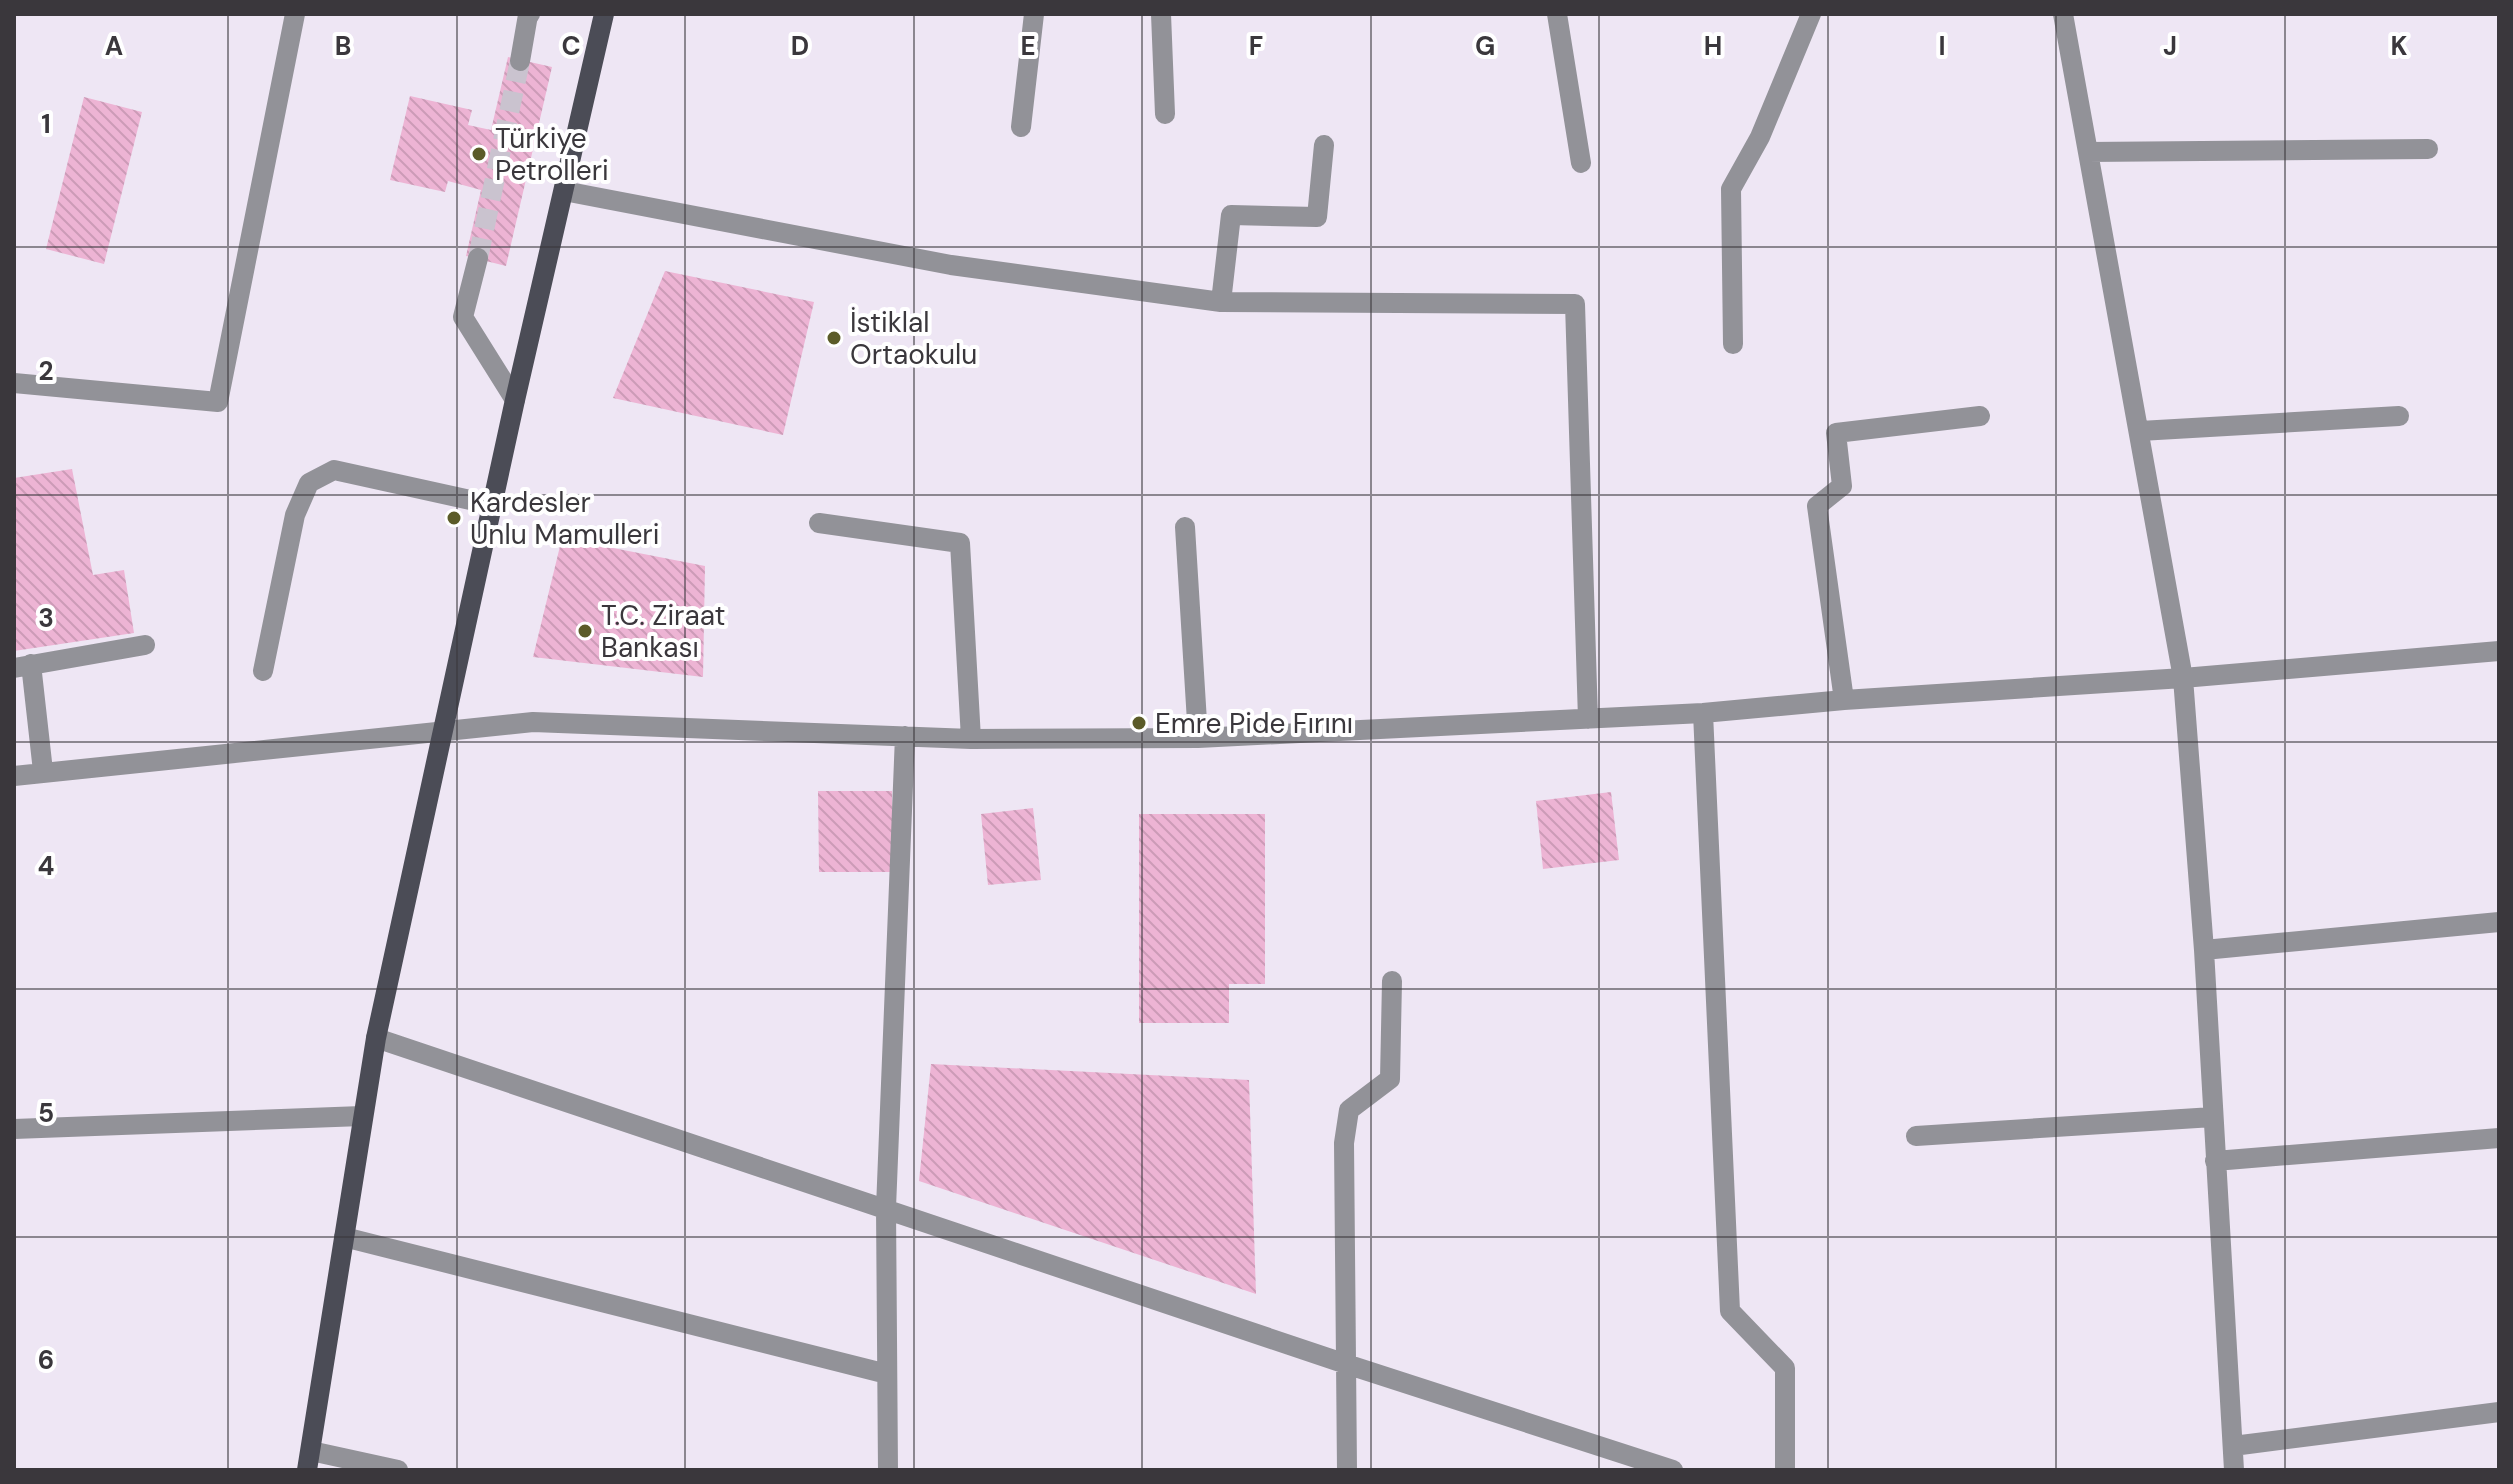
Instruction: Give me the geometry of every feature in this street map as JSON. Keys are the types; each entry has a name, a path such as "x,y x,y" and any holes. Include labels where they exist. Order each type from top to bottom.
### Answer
{"main road":[{"path":"309,1460 376,1038 515,400 604,14"}],"street":[{"path":"14,383 218,402 295,14"},
{"path":"520,61 530,14"},
{"path":"1021,127 1034,14"},
{"path":"1161,14 1165,114"},
{"path":"1557,14 1581,163"},
{"path":"1733,344 1731,189 1760,137 1811,14"},
{"path":"2063,14 2183,678 2204,950 2234,1470"},
{"path":"1221,302 1231,215 1317,217 1324,145"},
{"path":"2088,152 2428,149"},
{"path":"564,191 951,265 1221,302 1575,304 1588,719"},
{"path":"478,258 463,317 515,400"},
{"path":"1844,700 1817,506 1842,486 1836,433 1980,416"},
{"path":"2140,431 2399,416"},
{"path":"263,671 295,515 309,483 334,470 493,505"},
{"path":"819,523 960,543 971,739"},
{"path":"1185,527 1198,738"},
{"path":"43,771 22,666 145,645"},
{"path":"14,776 533,722 971,739 1198,738 1703,713 2499,651"},
{"path":"1703,713 1730,1311 1785,1368 1785,1470"},
{"path":"888,1470 886,1208 905,736"},
{"path":"2204,950 2499,922"},
{"path":"1347,1470 1344,1143 1349,1110 1390,1079 1392,981"},
{"path":"376,1038 1346,1364 1673,1470"},
{"path":"14,1129 362,1116"},
{"path":"1916,1136 2213,1117"},
{"path":"2215,1161 2499,1138"},
{"path":"344,1237 887,1374"},
{"path":"2233,1446 2499,1412"},
{"path":"309,1460 398,1470"}],"building":[{"path":"508,57 552,67 506,266 466,256 481,190 448,181 445,192 390,180 410,96 472,110 468,125 491,130"},
{"path":"84,97 142,112 104,264 46,249"},
{"path":"665,271 814,302 783,435 613,398"},
{"path":"72,469 93,575 124,570 134,633 14,651 14,478"},
{"path":"562,538 705,566 703,677 533,657"},
{"path":"818,791 892,791 893,872 819,872"},
{"path":"1611,792 1619,860 1543,869 1536,801"},
{"path":"1033,808 1041,880 988,885 981,814"},
{"path":"1139,814 1265,814 1265,984 1229,984 1229,1023 1139,1023"},
{"path":"931,1064 1249,1080 1256,1294 919,1181"}],"tunnel":[{"path":"478,258 520,61"}],"place":[{"name":"Türkiye Petrolleri","path":"479,154"},
{"name":"İstiklal Ortaokulu","path":"834,338"},
{"name":"Kardesler Unlu Mamulleri","path":"454,518"},
{"name":"T.C. Ziraat Bankası","path":"585,631"},
{"name":"Emre Pide Fırını","path":"1139,723"}]}
